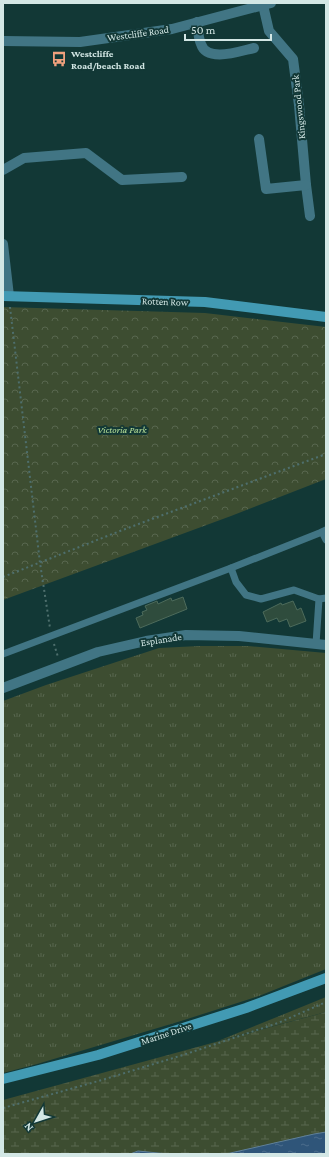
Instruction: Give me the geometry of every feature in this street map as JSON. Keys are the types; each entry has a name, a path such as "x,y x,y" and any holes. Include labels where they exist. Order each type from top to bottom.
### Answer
{"street":[{"name":"Westcliffe Road","path":"3,42 80,42 172,29 267,4"},
{"name":"Kingswood Park","path":"267,4 269,31 293,59 310,216"},
{"path":"197,22 201,45 207,52 216,55 254,48"},
{"path":"259,139 266,189 306,185"},
{"path":"3,170 24,158 86,153 122,180 182,177"},
{"path":"3,244 6,296"},
{"name":"Rotten Row","path":"6,296 205,302 326,317"},
{"name":"Esplanade","path":"3,688 98,652 120,646 186,635 239,636 321,645"},
{"name":"Marine Drive","path":"3,1079 98,1055 246,1008 326,978"}],"lane":[{"path":"3,654 231,568 324,531 326,540"},
{"path":"231,568 236,582 246,595 261,599 294,590 322,598 321,645"}],"path":[{"path":"6,296 40,563 51,636 61,666"},
{"path":"3,577 120,531 326,454"},
{"path":"3,1108 183,1055 278,1023 326,1002"}],"green space":[{"name":"Victoria Park","path":"3,307 205,313 326,327 326,479 231,516 3,600"},
{"path":"248,646 326,653 326,969 259,996 181,1021 3,1073 3,701 46,685 159,648"},
{"path":"326,997 326,1012 218,1041"},
{"path":"326,1012 326,1154 3,1154 3,1100"}],"water":[{"path":"326,1132 326,1154 226,1154 314,1134"},
{"path":"138,1151 168,1154 130,1154"}],"building":[{"path":"183,597 187,609 140,628 136,618 143,615 142,612 147,610 145,606 157,601 158,604 171,598 172,601"},
{"path":"293,601 297,610 301,608 306,621 290,627 287,619 279,622 277,618 267,622 263,612 281,603 282,605"}],"place":[{"name":"Westcliffe Road/beach Road","path":"59,59"}]}
